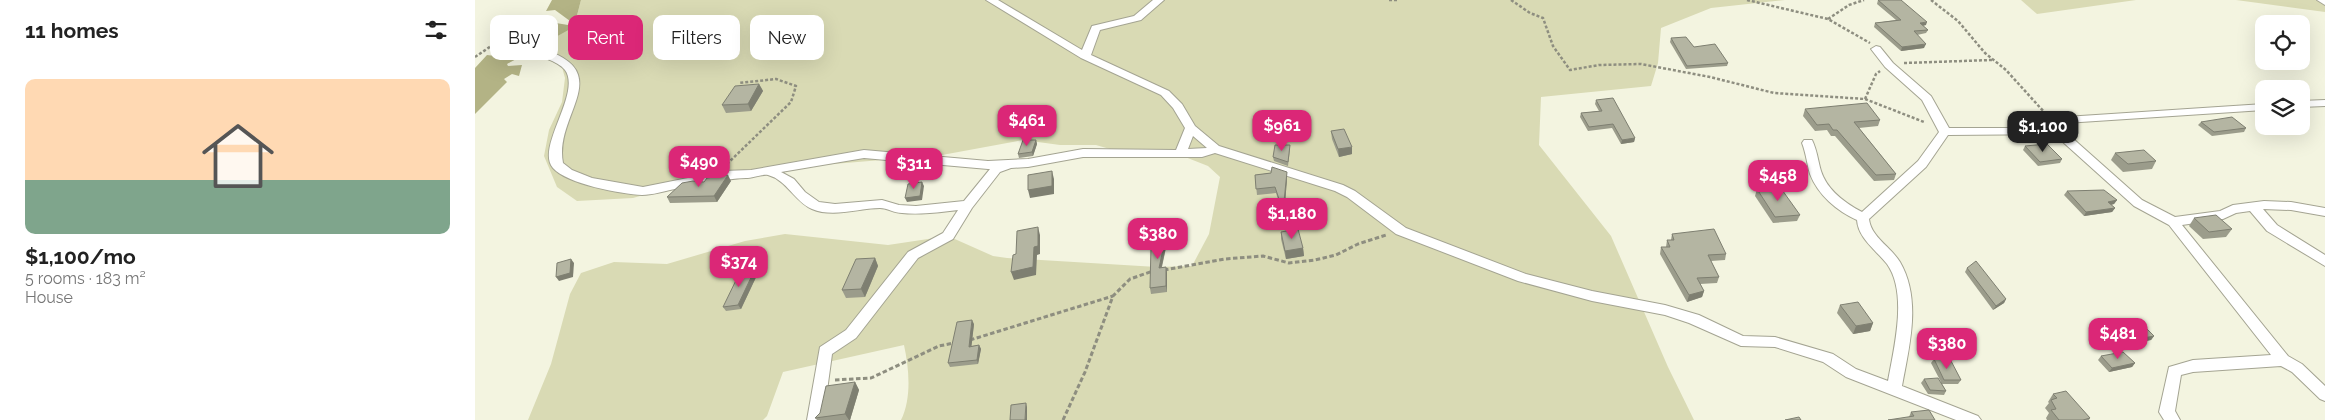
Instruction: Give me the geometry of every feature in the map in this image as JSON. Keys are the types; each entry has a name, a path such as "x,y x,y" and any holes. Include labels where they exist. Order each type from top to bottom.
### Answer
{"street":[{"path":"991,0 1085,56 1165,93 1178,106 1191,128 1215,149 1339,188 1351,194 1401,231 1523,278 1592,296 1665,310 1693,318 1741,341 1775,342 1828,358 1851,373 1973,420"},
{"path":"1085,56 1096,28 1137,18 1159,0"},
{"path":"1875,49 1889,65 1927,98 1945,132"},
{"path":"554,60 568,67 572,76 573,95 553,152 557,165 590,182 635,191 653,190 714,176 751,174 864,154 988,164 1012,164 1083,153 1202,153 1215,149"},
{"path":"2310,104 2325,103"},
{"path":"2050,121 2255,108"},
{"path":"1181,153 1191,128"},
{"path":"1945,132 2057,130 2138,203 2173,222 2283,360 2297,368 2325,395"},
{"path":"1863,218 1922,164 1945,132"},
{"path":"1807,143 1814,158 1820,183 1848,212 1863,218"},
{"path":"815,420 825,351 851,334 913,255 949,236 968,205 996,169 1012,164"},
{"path":"773,173 790,182 801,195 816,206 835,208 882,204 899,209 917,210 968,205"},
{"path":"2173,222 2223,214 2233,209 2253,206 2291,206 2325,212"},
{"path":"2253,206 2272,228 2325,261"},
{"path":"1863,218 1864,229 1894,264 1904,294 1905,329 1894,389"},
{"path":"2172,420 2167,412 2175,370 2193,366 2283,360"}],"path":[{"path":"1389,0 1399,0"},
{"path":"1511,0 1543,18 1549,41 1570,70 1599,65 1641,64 1719,79 1774,93 1865,99 1945,132"},
{"path":"1747,0 1828,19 1866,40 1875,49"},
{"path":"1828,19 1849,4 1864,0"},
{"path":"1931,0 1957,21 1993,60 2006,70 2043,110 2050,121"},
{"path":"475,57 490,47"},
{"path":"1865,99 1876,74 1889,65 1993,60"},
{"path":"714,176 791,102 796,86 780,79 766,78 739,83"},
{"path":"1063,420 1085,372 1113,296 1120,286 1144,272 1175,270 1225,259 1263,256 1289,263 1315,260 1336,255 1358,244 1401,231"},
{"path":"968,340 997,334 1113,296"},
{"path":"822,381 871,378 939,346 959,342"}],"shaded area":[{"path":"552,0 581,0 577,15 568,15 568,20 555,10 546,11"},
{"path":"581,0 1785,0 1711,8 1661,28 1658,63 1651,86 1541,97 1539,145 1611,236 1668,367 1694,420 901,420 908,393 904,345 783,372 767,416 763,420 528,420 551,364 570,294 581,273 614,262 667,264 745,241 785,234 888,245 948,236 993,256 1007,258 1157,267 1192,266 1209,234 1220,177 1208,166 1180,155 1127,154 1096,145 1060,145 1023,140 942,155 821,165 678,185 633,198 577,201 557,187 544,156 549,130 562,102 565,78 562,67 549,60 558,60 558,36 568,30 568,60 643,60 643,15 577,15"},
{"path":"2021,0 2136,0 2037,14"},
{"path":"2236,0 2325,0 2325,12"},
{"path":"558,23 568,25 568,30 558,36"},
{"path":"487,55 490,55 490,60 514,60 507,64 508,66 522,65 519,76 512,74 504,79 507,82 475,114 475,68"}],"building":[{"path":"1878,0 1901,0 1927,22 1920,23 1928,30 1914,31 1926,44 1902,47 1875,23 1901,20"},
{"path":"1686,37 1694,47 1715,44 1728,63 1687,66 1671,38"},
{"path":"759,84 748,104 722,105 735,86"},
{"path":"1613,98 1635,138 1622,140 1613,124 1589,127 1581,113 1602,111 1596,100"},
{"path":"1867,103 1880,120 1854,122 1896,174 1876,175 1837,130 1833,130 1829,124 1817,125 1805,109"},
{"path":"2232,117 2246,128 2214,132 2201,122"},
{"path":"1344,129 1352,147 1338,149 1331,131"},
{"path":"1023,140 1036,140 1032,152 1018,154"},
{"path":"2047,144 2062,159 2040,162 2025,146"},
{"path":"1275,145 1290,145 1288,162 1273,157"},
{"path":"2144,150 2156,161 2128,164 2115,153"},
{"path":"1272,167 1287,172 1283,211 1275,187 1256,189 1255,175 1271,173"},
{"path":"1052,171 1052,186 1028,190 1028,175"},
{"path":"728,175 714,196 667,197 682,183 704,182 707,178"},
{"path":"922,182 920,196 905,198 908,184"},
{"path":"1780,187 1800,215 1775,217 1757,189"},
{"path":"2104,190 2117,200 2108,202 2115,208 2086,212 2067,191"},
{"path":"2216,215 2232,229 2209,232 2194,218"},
{"path":"1038,227 1038,246 1034,247 1033,267 1011,272 1013,255 1016,254 1017,231"},
{"path":"1298,229 1303,248 1285,251 1281,232"},
{"path":"1714,229 1726,254 1708,255 1719,277 1697,278 1704,291 1689,295 1661,247 1670,247 1667,240 1674,240 1672,234"},
{"path":"1154,231 1167,231 1159,268 1166,267 1166,286 1150,288 1151,246"},
{"path":"875,258 861,289 842,290 856,259"},
{"path":"571,259 570,273 556,277 557,263"},
{"path":"1976,261 2006,299 1996,306 1967,268"},
{"path":"755,269 738,305 723,307 741,270"},
{"path":"1858,302 1873,323 1856,326 1840,305"},
{"path":"972,320 969,347 979,345 977,360 948,363 957,322"},
{"path":"2142,324 2154,336 2117,343 2105,330"},
{"path":"2123,352 2135,363 2112,368 2101,356"},
{"path":"1934,359 1950,359 1961,380 1944,380"},
{"path":"1938,378 1946,391 1930,390 1924,379"},
{"path":"855,382 845,414 815,418 820,413 826,386"},
{"path":"2066,391 2090,418 2083,420 2059,420 2051,410 2056,409 2051,400 2057,398 2053,394"},
{"path":"1026,403 1025,420 1010,420 1011,405"},
{"path":"1929,410 1935,420 1888,420 1914,416 1911,412"},
{"path":"1799,417 1801,420 1785,420"}]}
